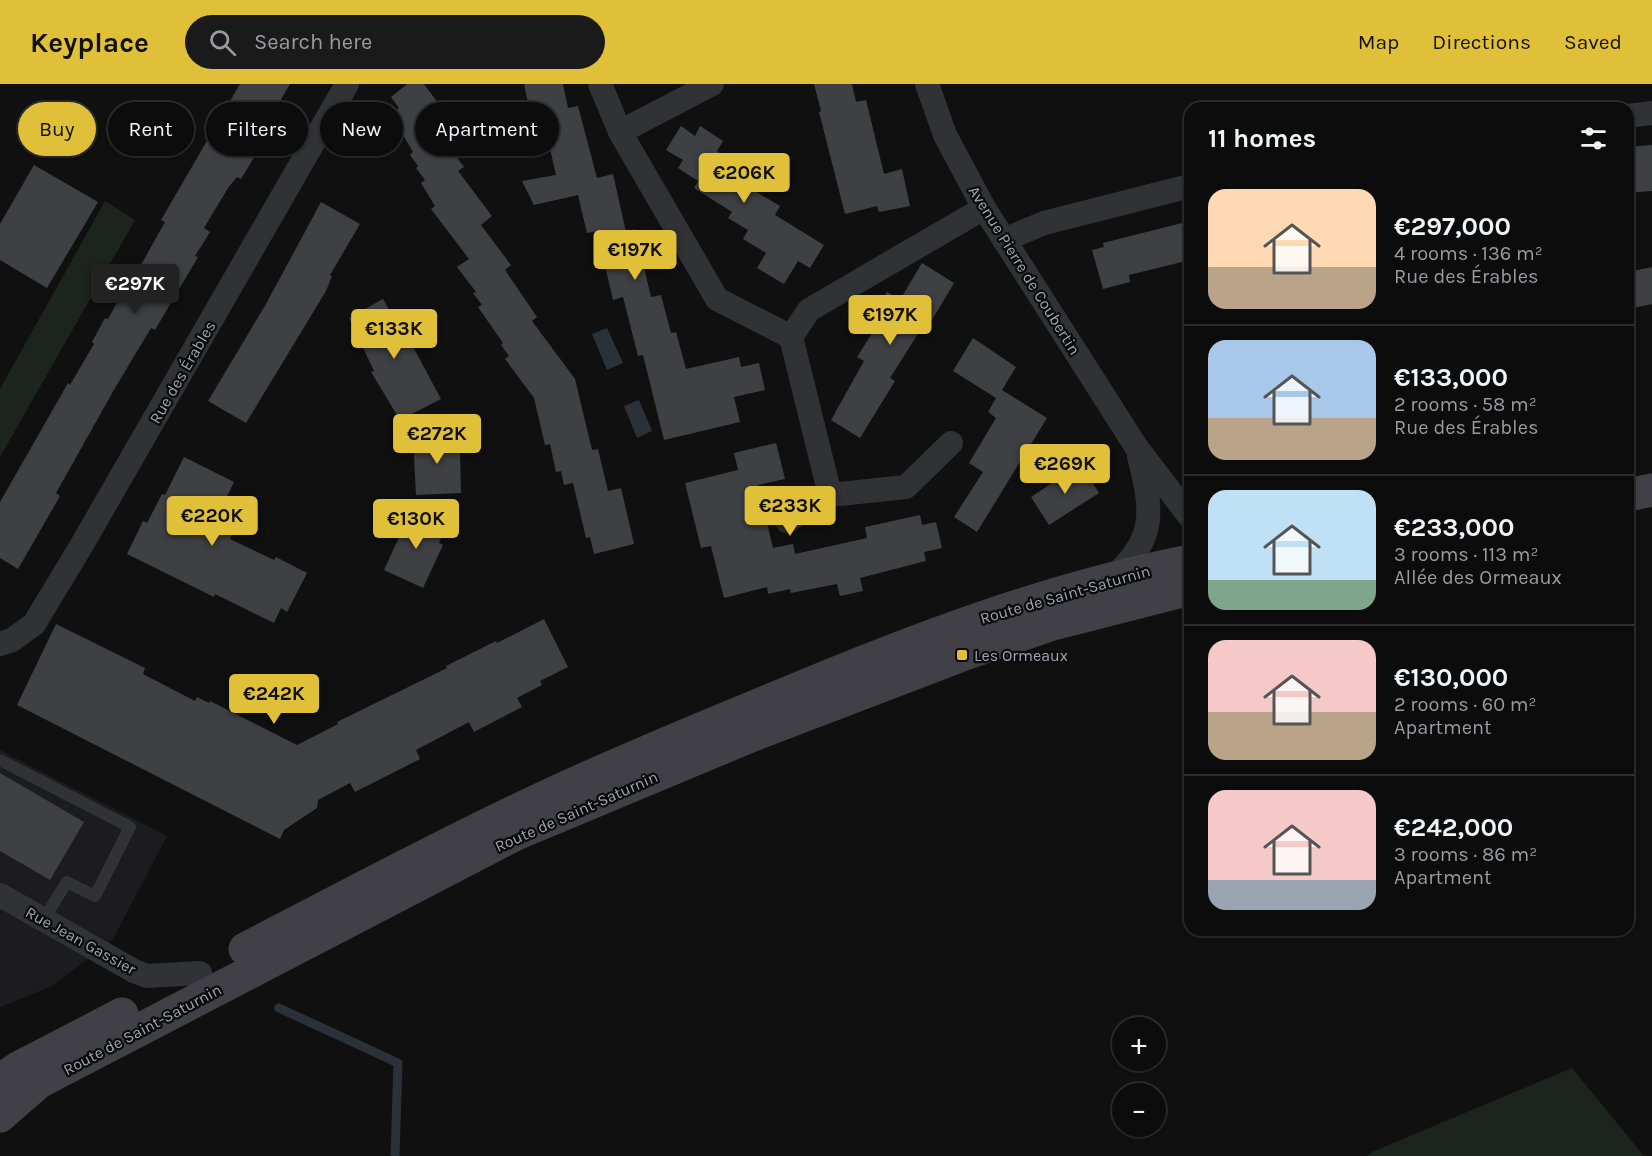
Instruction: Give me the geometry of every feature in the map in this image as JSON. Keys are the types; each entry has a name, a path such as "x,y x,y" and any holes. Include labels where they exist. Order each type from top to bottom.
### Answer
{"main road":[{"path":"1634,471 1652,467"},
{"path":"1634,494 1652,490"},
{"name":"Route de Saint-Saturnin","path":"0,1080 18,1068 471,832 643,753 839,671 975,619 1047,596 1184,562"},
{"name":"Route de Saint-Saturnin","path":"0,1116 39,1082 516,834 753,735 962,655 1053,624 1184,591"}],"street":[{"name":"Rue des Érables","path":"0,644 12,640 34,624 86,538 347,84"},
{"path":"600,84 620,132 717,299 791,338"},
{"path":"620,132 712,84"},
{"name":"Avenue Pierre de Coubertin","path":"927,84 945,135 984,208 1137,448 1184,509"},
{"path":"1634,115 1652,113"},
{"path":"1005,240 1044,223 1184,188"},
{"path":"830,495 791,338 809,310 984,208"},
{"path":"787,521 830,495 906,487 951,443"},
{"name":"Avenue Pierre de Coubertin","path":"1110,580 1120,571 1140,543 1148,527 1150,513 1147,487 1137,448"},
{"name":"Rue Jean Gassier","path":"0,895 77,940 147,976 200,973"}],"lane":[{"path":"0,760 130,827 95,896 67,882 43,920"}],"shaded area":[{"path":"105,201 135,220 0,457 0,389"},
{"path":"607,328 623,363 607,370 592,334"},
{"path":"639,400 652,431 637,438 624,406"},
{"path":"0,750 167,836 113,939 52,986 0,1007"},
{"path":"1572,1068 1644,1156 1367,1156 1372,1152"}],"building":[{"path":"240,84 290,84 280,102 230,102"},
{"path":"407,84 424,84 437,102 415,102 415,156 456,156 464,167 458,171 492,216 481,225 511,265 505,270 537,317 532,321 575,379 592,450 598,449 608,491 621,488 634,544 594,554 590,537 586,538 573,483 564,485 561,471 556,472 550,444 545,445 534,398 505,359 509,356 501,345 503,343 478,307 482,305 473,293 476,292 457,267 469,259 431,209 435,206 421,183 425,180 416,168 418,166 410,155 413,152 403,135 403,102 395,102 391,97"},
{"path":"524,84 563,84 568,108 578,106 597,178 613,174 626,232 635,229 651,297 661,295 671,333 676,332 686,369 739,357 741,367 759,363 765,390 734,397 740,422 664,440 643,355 638,356 623,297 613,300 597,231 587,233 578,195 534,205 522,181 556,175 552,156 559,156 559,102 528,102"},
{"path":"814,84 852,84 856,102 866,100 884,174 902,169 910,206 879,212 877,206 845,214"},
{"path":"681,126 695,136 700,126 723,141 717,151 727,158 719,159 753,179 748,187 780,206 775,215 824,245 810,268 798,261 784,284 757,268 766,253 743,239 748,230 728,218 732,212 694,188 698,181 678,168 683,160 666,150"},
{"path":"206,143 206,156 255,156 241,179 237,177 228,188 204,228 210,232 195,256 198,257 155,330 151,328 115,388 56,493 60,496 18,569 0,558 0,502 68,383 70,385 94,344 92,342 105,318 108,319 135,270 137,272 165,222 161,220"},
{"path":"1652,145 1652,191 1634,192 1634,146"},
{"path":"34,165 98,202 47,288 0,260 0,224"},
{"path":"321,202 360,224 330,275 332,276 326,291 246,423 208,401 266,304"},
{"path":"1184,223 1184,261 1129,275 1130,282 1103,289 1092,250 1104,247 1103,243"},
{"path":"922,263 954,283 932,320 928,318 890,378 895,381 860,438 831,420 864,361 857,357 876,327 868,321 887,292 900,300"},
{"path":"1652,267 1652,304 1634,308 1634,271"},
{"path":"383,299 392,315 395,313 441,399 400,420 371,372 374,371 349,318"},
{"path":"973,338 1016,367 1002,390 1047,418 977,532 954,517 983,472 969,463 996,418 988,412 996,398 953,371"},
{"path":"454,435 455,452 460,452 461,493 416,495 413,436"},
{"path":"776,443 785,479 758,485 773,548 793,544 795,554 867,538 865,527 920,515 922,525 936,522 942,548 924,552 926,561 860,578 863,591 840,596 837,584 791,593 790,589 768,594 767,587 724,598 711,546 701,548 685,483 738,470 734,453"},
{"path":"184,457 234,482 214,523 220,526 219,529 232,535 230,539 274,560 276,557 307,573 287,612 281,608 274,623 215,594 214,597 127,554 143,521 147,523 162,494 165,495"},
{"path":"1081,464 1099,493 1049,525 1031,497"},
{"path":"411,511 446,527 439,543 443,545 423,588 384,570"},
{"path":"544,619 568,667 540,681 542,685 517,698 522,707 474,732 469,722 416,750 420,759 355,792 350,783 318,800 317,808 284,830 280,839 17,705 56,624 145,668 143,674 195,701 197,697 209,703 210,701 297,745 338,724 337,722 447,668 446,666"},
{"path":"0,773 84,822 50,880 0,851"}],"waterway":[{"path":"279,1008 398,1063 395,1156"}],"place":[{"name":"Les Ormeaux","path":"962,655"}]}
